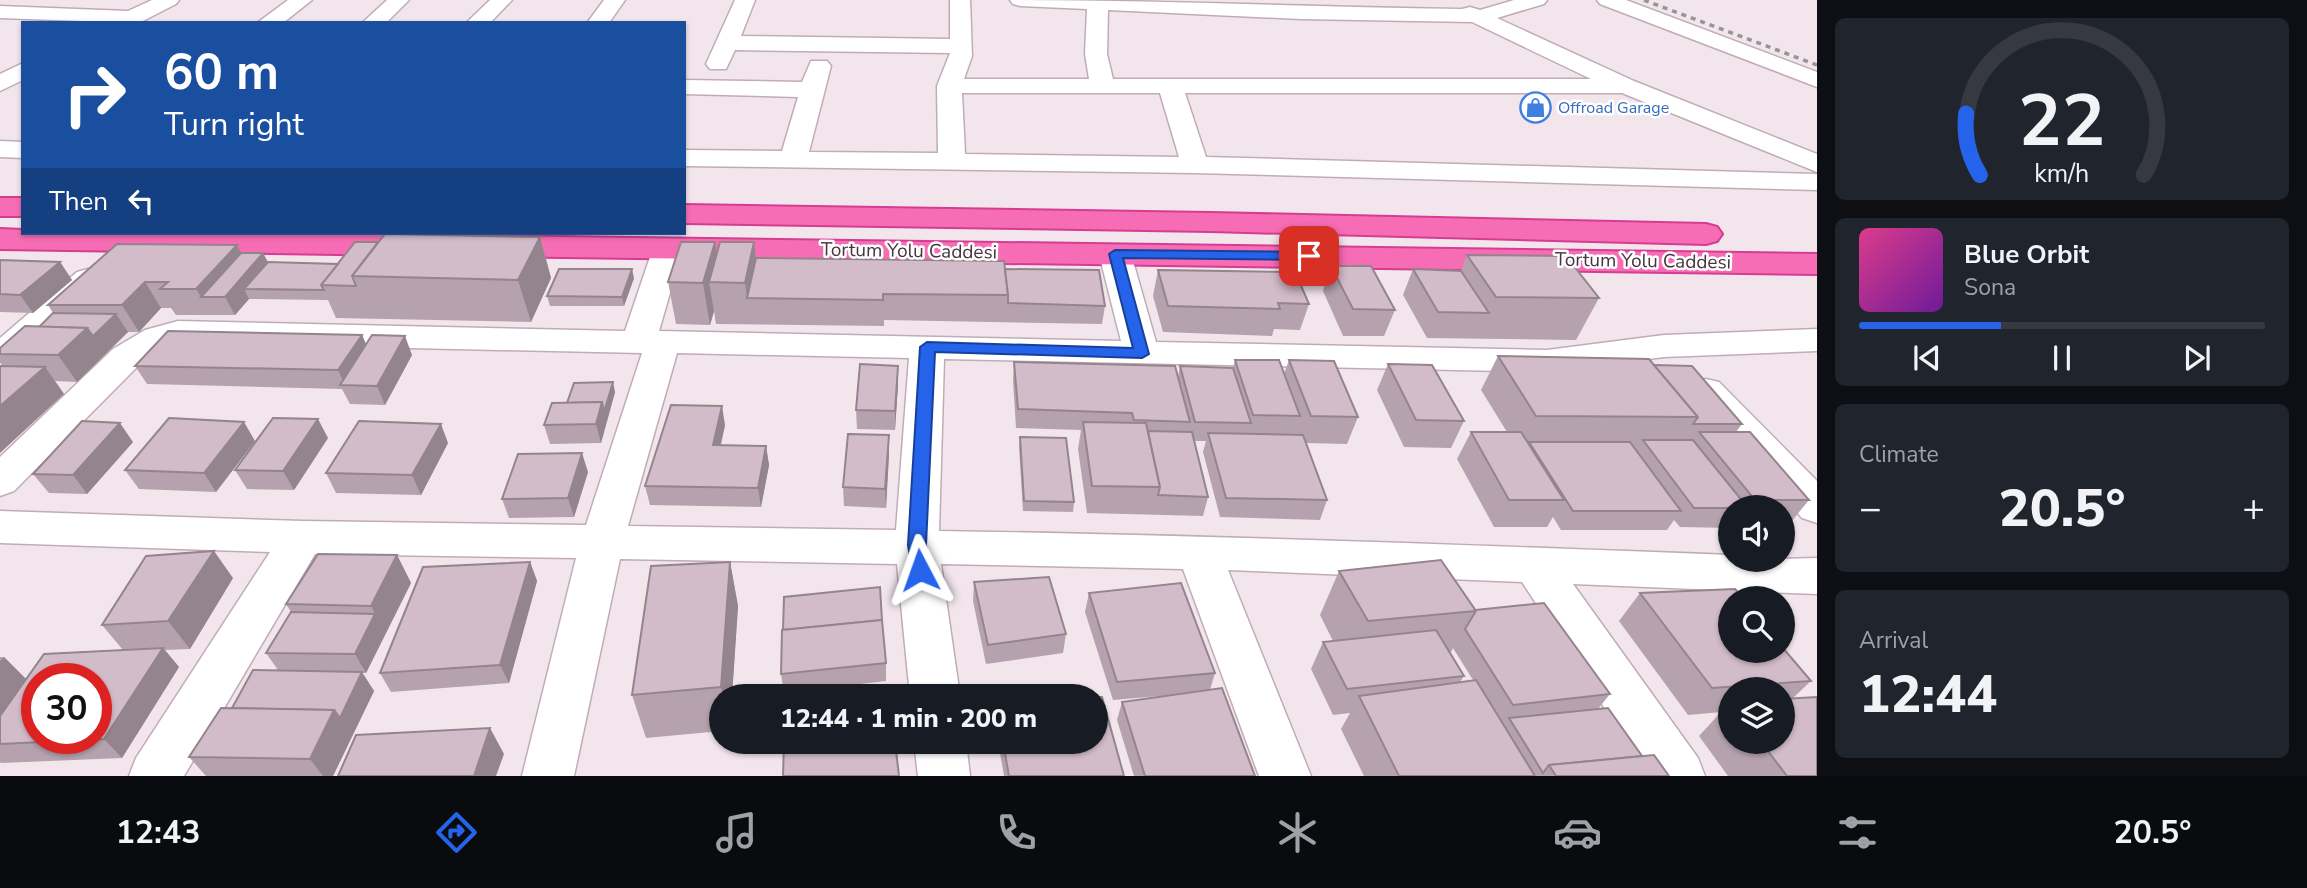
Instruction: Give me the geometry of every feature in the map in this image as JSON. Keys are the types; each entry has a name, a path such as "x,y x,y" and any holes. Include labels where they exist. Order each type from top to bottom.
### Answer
{"highway":[{"path":"0,207 21,207"},
{"name":"Tortum Yolu Caddesi","path":"686,214 1210,222 1817,237"},
{"name":"Tortum Yolu Caddesi","path":"0,239 1817,264"}],"street":[{"path":"0,12 126,20 169,0"},
{"path":"271,21 302,0"},
{"path":"375,21 399,0"},
{"path":"479,21 502,0"},
{"path":"599,21 615,0"},
{"path":"696,87 727,43 745,0"},
{"path":"952,161 949,86 961,57 960,0"},
{"path":"1020,0 1317,7 1480,16 1537,0"},
{"path":"1433,0 1480,16 1625,86 1817,164"},
{"path":"1607,0 1817,80"},
{"path":"1099,1 1096,54 1102,86"},
{"path":"727,43 960,46"},
{"path":"793,159 825,44"},
{"path":"949,86 1625,86"},
{"path":"1170,86 1195,165"},
{"path":"696,87 812,89"},
{"path":"0,149 21,150"},
{"path":"686,158 1195,165 1817,182"},
{"path":"0,357 15,331 130,242"},
{"path":"548,776 651,341 668,248"},
{"path":"1115,254 1142,354"},
{"path":"0,481 125,356 157,338 178,332 1547,361 1664,346 1817,340"},
{"path":"1664,346 1817,507"},
{"path":"927,347 917,545 934,684"},
{"path":"0,527 303,537 917,545 1199,552 1817,576"},
{"path":"155,776 303,537"},
{"path":"1199,552 1285,776"},
{"path":"1534,564 1679,776"},
{"path":"941,754 944,776"}],"building":[{"path":"384,235 540,237 518,280 352,276"},
{"path":"355,242 378,242 352,276 356,286 321,285"},
{"path":"681,242 715,242 703,283 668,282"},
{"path":"720,242 754,242 745,283 709,282"},
{"path":"117,244 237,245 196,289 160,289 168,282 145,282 122,305 48,305"},
{"path":"241,253 263,253 225,297 201,297"},
{"path":"1467,255 1566,256 1599,298 1496,297"},
{"path":"756,258 1004,261 1008,295 883,294 883,300 747,298"},
{"path":"0,260 60,262 20,295 0,294"},
{"path":"268,262 338,264 321,285 324,290 244,289"},
{"path":"1331,266 1371,266 1395,310 1353,309"},
{"path":"559,269 632,269 622,297 547,296"},
{"path":"1005,269 1099,270 1105,306 1008,303"},
{"path":"1413,269 1461,271 1489,313 1438,312"},
{"path":"1158,270 1295,272 1309,304 1278,303 1280,309 1168,306"},
{"path":"53,313 116,314 93,336 87,328 39,327"},
{"path":"25,326 87,328 58,355 0,354 0,348"},
{"path":"168,331 362,335 338,370 135,366"},
{"path":"372,335 405,336 377,386 340,385"},
{"path":"1498,356 1649,359 1698,417 1536,416"},
{"path":"1235,360 1279,360 1300,416 1253,415"},
{"path":"1289,360 1334,361 1358,417 1311,416"},
{"path":"1014,362 1175,366 1190,422 1134,420 1132,413 1018,409"},
{"path":"860,364 898,366 895,411 856,410"},
{"path":"1388,364 1432,365 1464,421 1416,420"},
{"path":"1654,365 1692,366 1742,424 1693,424 1698,417"},
{"path":"0,366 45,367 0,406"},
{"path":"1180,366 1233,368 1251,423 1195,422"},
{"path":"613,382 604,412 602,402 567,403 574,383"},
{"path":"602,402 596,424 544,425 552,403"},
{"path":"671,405 722,406 713,445 766,446 758,488 645,486"},
{"path":"169,418 244,422 204,473 125,470"},
{"path":"273,418 318,419 283,471 235,470"},
{"path":"82,421 120,423 73,475 33,474"},
{"path":"359,421 441,424 412,475 326,473"},
{"path":"1083,422 1146,423 1160,487 1092,486"},
{"path":"1148,431 1192,432 1208,497 1158,495 1160,487"},
{"path":"1471,432 1521,432 1564,500 1509,500"},
{"path":"1699,432 1750,432 1809,500 1795,500 1795,495 1751,495"},
{"path":"1208,433 1303,435 1327,500 1226,498"},
{"path":"848,434 889,435 885,489 843,487"},
{"path":"1020,437 1066,438 1074,502 1024,501"},
{"path":"1643,440 1693,440 1737,495 1718,495 1718,508 1694,508"},
{"path":"1529,442 1630,442 1681,511 1573,511"},
{"path":"582,453 568,498 502,499 518,454"},
{"path":"214,551 168,621 102,625 146,556"},
{"path":"318,554 397,555 371,606 286,604"},
{"path":"1441,560 1476,611 1368,621 1339,571"},
{"path":"530,562 500,665 380,673 423,567"},
{"path":"730,562 721,684 709,684 709,688 632,695 651,566"},
{"path":"1049,577 1066,634 988,645 974,582"},
{"path":"1181,583 1215,673 1117,682 1089,593"},
{"path":"880,587 882,620 783,630 784,597"},
{"path":"1718,590 1718,663 1795,662 1811,681 1795,682 1795,677 1718,677 1718,688 1712,688 1640,593"},
{"path":"1544,603 1610,694 1513,705 1465,629 1475,610"},
{"path":"291,612 375,614 355,654 266,653"},
{"path":"882,620 886,663 781,674 782,630"},
{"path":"1436,630 1464,676 1347,689 1323,642"},
{"path":"163,648 112,727 112,663 38,663 44,654"},
{"path":"253,670 362,672 340,718 334,710 232,708"},
{"path":"1476,680 1535,776 1399,776 1359,696"},
{"path":"21,686 21,743 0,744 0,716"},
{"path":"1222,688 1255,776 1145,776 1122,702"},
{"path":"1817,697 1817,776 1787,776 1770,754 1795,754 1795,698"},
{"path":"221,708 334,710 310,759 189,757"},
{"path":"1608,708 1642,756 1549,765 1543,773 1509,718"},
{"path":"1108,719 1124,776 1009,776 1005,754 1108,754"},
{"path":"490,728 474,776 338,776 356,735"},
{"path":"784,754 896,754 899,776 783,776"},
{"path":"1654,755 1669,776 1556,776 1549,765"}],"railway":[{"path":"1644,0 1817,65"}],"place":[{"name":"Offroad Garage","path":"1535,108"}],"route":[{"path":"920,570 917,545 927,347 1142,354 1115,254 1309,256"}]}
